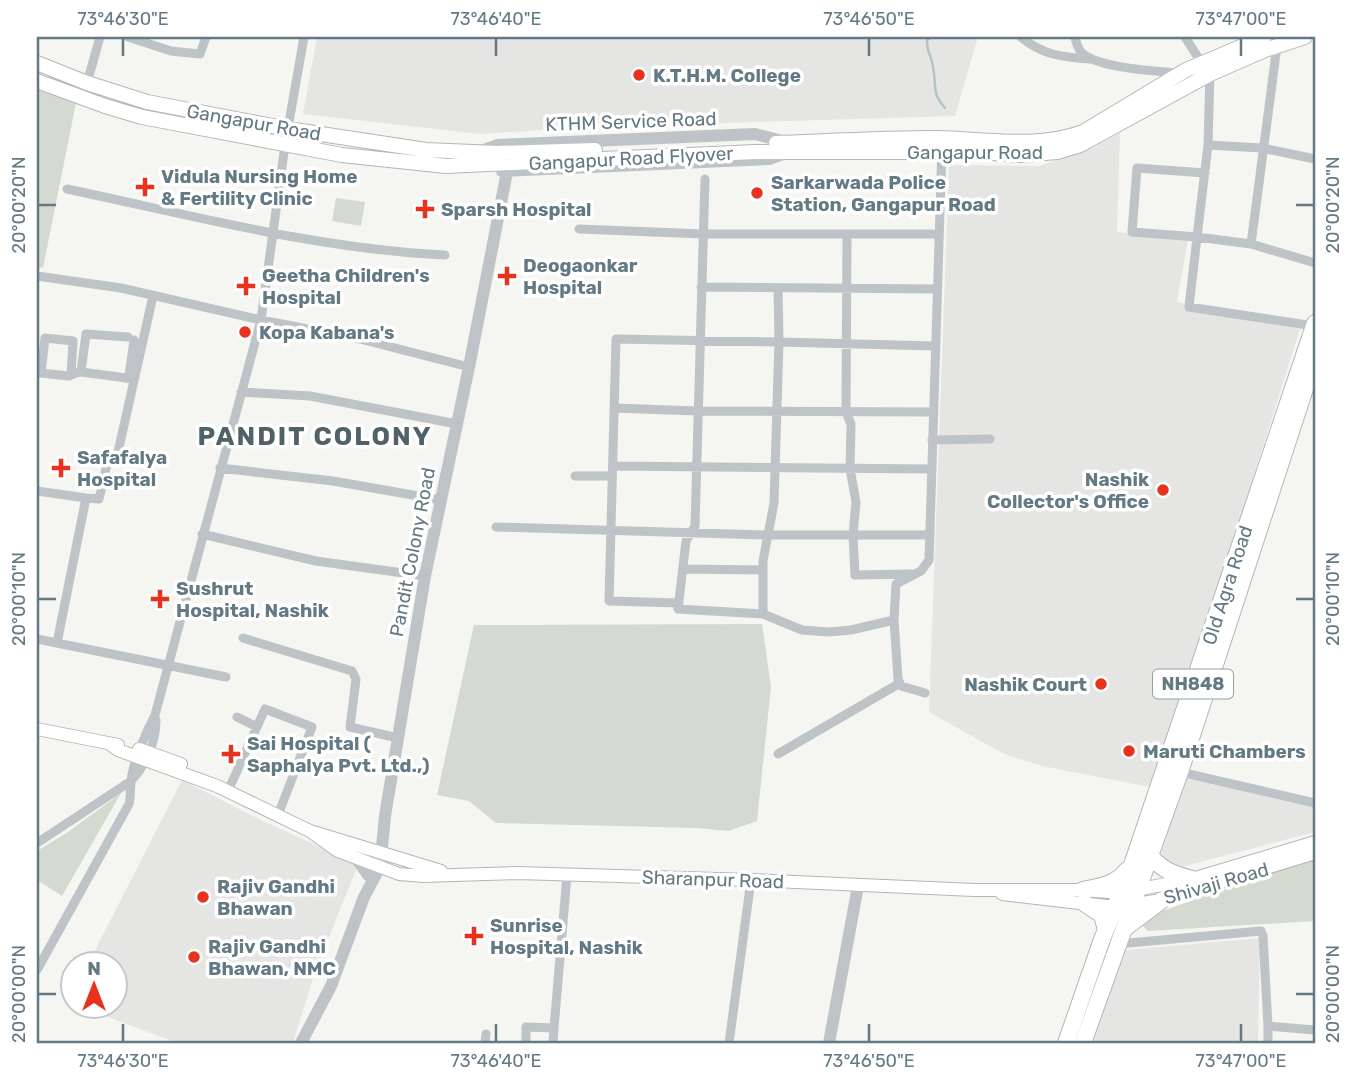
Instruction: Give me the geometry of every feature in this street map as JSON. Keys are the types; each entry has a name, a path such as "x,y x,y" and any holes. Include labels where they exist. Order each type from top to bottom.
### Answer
{"highway":[{"name":"Old Agra Road","path":"1083,1043 1126,899 1133,862 1315,325"},
{"name":"Old Agra Road","path":"1126,899 1150,855 1180,772 1315,358"},
{"path":"1150,855 1165,871 1192,879"},
{"path":"1133,862 1116,881 1083,896 1102,915 1115,935 1162,900"},
{"name":"Old Agra Road","path":"1066,1043 1115,935"}],"main road":[{"name":"Gangapur Road","path":"942,145 1021,155 1057,152 1080,145 1207,65 1264,37"},
{"name":"Gangapur Road","path":"787,147 942,145 1063,139 1083,132 1180,74 1305,37"},
{"name":"Gangapur Road","path":"37,62 87,83 148,102 288,129 476,159"},
{"name":"Gangapur Road","path":"37,81 142,117 285,145 398,163 446,166 476,159"},
{"name":"Gangapur Road Flyover","path":"476,159 500,163 787,147"},
{"name":"Sharanpur Road","path":"37,729 111,745 194,769 223,789 310,831 338,851 372,858 423,876 566,875 751,880 1126,899"},
{"name":"Shivaji Road","path":"1126,899 1315,842"},
{"name":"Shivaji Road","path":"1126,899 1162,900 1315,853"}],"street":[{"path":"87,83 100,37"},
{"path":"128,37 171,51 200,54 206,37"},
{"path":"37,970 124,814 131,795 131,781 144,755 261,320 285,145 304,37"},
{"path":"1021,37 1037,50 1050,55 1180,74"},
{"path":"1075,37 1081,52 1090,59"},
{"path":"1185,37 1207,65 1208,145 1189,307 1315,325"},
{"path":"1251,244 1277,46"},
{"name":"KTHM Service Road","path":"476,159 498,145 755,134 787,147"},
{"path":"925,693 901,686 896,669 894,620 896,584 917,574 929,560 942,145"},
{"path":"1208,145 1262,148 1315,159"},
{"path":"476,159 500,163 769,159 787,147"},
{"name":"Pandit Colony Road","path":"301,1043 331,986 364,897 385,816 425,576 469,367 500,163"},
{"path":"1205,173 1137,168 1132,232 1251,244 1315,263"},
{"path":"705,179 695,526 686,541 678,609 763,614 802,630 830,632 894,620"},
{"path":"67,189 274,233 414,254 444,255"},
{"path":"579,229 703,234 938,234"},
{"path":"847,234 846,412 851,424 850,469 856,502 853,535 855,575 917,574"},
{"path":"37,276 121,288 360,340 469,367"},
{"path":"701,287 936,289"},
{"path":"763,614 762,570 774,503 776,469 778,288"},
{"path":"118,452 134,364 153,296"},
{"path":"81,372 85,335 131,339 134,364"},
{"path":"71,375 73,341 45,338 41,373 71,375 81,372 131,378"},
{"path":"679,603 609,601 616,340 935,346"},
{"path":"241,392 310,396 457,424"},
{"path":"614,408 933,412"},
{"path":"932,440 990,439"},
{"path":"37,491 99,499 108,460"},
{"path":"220,468 333,481 441,500"},
{"path":"575,476 612,471 696,468 931,470"},
{"path":"57,643 86,498"},
{"path":"496,527 767,535 929,535"},
{"path":"202,534 316,561 425,576"},
{"path":"683,569 762,570"},
{"path":"243,638 352,671 356,679 350,727 398,738"},
{"path":"37,639 226,677"},
{"path":"778,754 900,683"},
{"path":"223,789 265,709 312,727 278,815"},
{"path":"236,718 257,727"},
{"path":"1180,772 1315,803"},
{"path":"37,843 131,781"},
{"path":"372,858 395,865"},
{"path":"554,1043 566,875"},
{"path":"729,1043 751,880"},
{"path":"829,1043 858,886"},
{"path":"1115,935 1261,930 1264,936 1268,1043"},
{"path":"1268,1026 1315,1030"},
{"path":"526,1043 526,1027 554,1028"}],"shaded area":[{"name":"K.T.H.M. College","path":"317,37 978,37 955,116 589,127 480,134 303,114"},
{"path":"37,86 76,103 43,268 37,267"},
{"path":"1120,133 1117,232 1188,240 1177,302 1300,329 1155,788 1042,766 1004,754 929,712 949,165 1039,166 1090,149"},
{"path":"336,198 365,202 361,226 332,221"},
{"path":"762,624 771,687 757,821 728,831 496,823 469,801 437,795 474,625"},
{"path":"1183,778 1315,806 1315,832 1181,867 1167,867 1161,853"},
{"name":"Rajiv Gandhi Bhawan","path":"182,780 353,862 357,867 315,972 293,1043 177,1043 116,1020 130,1020 130,950 95,950"},
{"path":"121,793 62,896 37,880 37,851"},
{"path":"1315,860 1315,921 1148,931 1143,926 1151,915"},
{"path":"1260,938 1258,1043 1092,1043 1125,950"}],"waterway":[{"path":"932,37 927,40 927,47 936,93 945,108"}],"place":[{"name":"K.T.H.M. College","path":"639,75"},
{"name":"Vidula Nursing Home & Fertility Clinic","path":"145,187"},
{"name":"Sarkarwada Police Station, Gangapur Road","path":"757,193"},
{"name":"Sparsh Hospital","path":"425,209"},
{"name":"Deogaonkar Hospital","path":"507,276"},
{"name":"Geetha Children's Hospital","path":"246,286"},
{"name":"Kopa Kabana's","path":"245,332"},
{"name":"Safafalya Hospital","path":"61,468"},
{"name":"Nashik Collector's Office","path":"1163,490"},
{"name":"Sushrut Hospital, Nashik","path":"160,599"},
{"name":"Nashik Court","path":"1101,684"},
{"name":"Maruti Chambers","path":"1129,751"},
{"name":"Sai Hospital ( Saphalya Pvt. Ltd.,)","path":"231,754"},
{"name":"Rajiv Gandhi Bhawan","path":"203,897"},
{"name":"Sunrise Hospital, Nashik","path":"474,936"},
{"name":"Rajiv Gandhi Bhawan, NMC","path":"194,957"}],"district":[{"name":"PANDIT COLONY","path":"315,436"}]}
